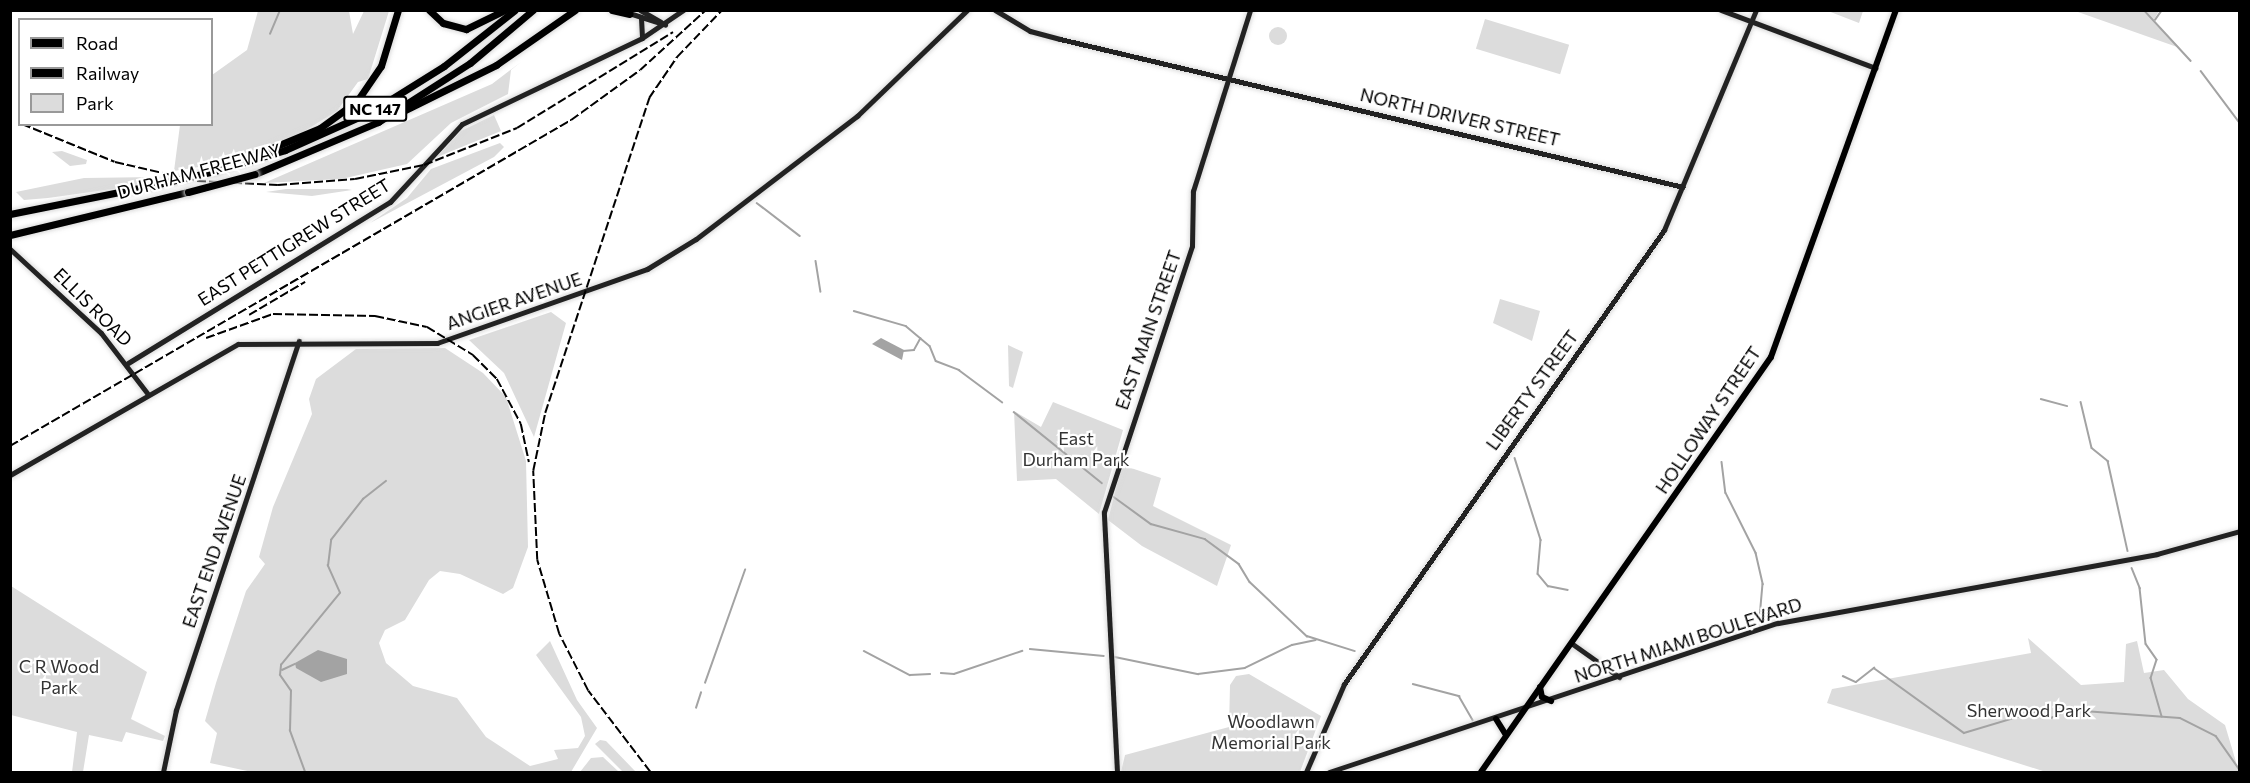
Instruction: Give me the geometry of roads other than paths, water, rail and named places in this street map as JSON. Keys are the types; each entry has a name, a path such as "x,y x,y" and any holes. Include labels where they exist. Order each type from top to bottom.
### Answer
{"highway":[{"path":"215,171 312,132 351,107 381,66 398,10"},
{"path":"429,10 443,23 466,29 505,10"},
{"name":"DURHAM FREEWAY","path":"10,214 215,171 285,150 372,111 444,66 515,10"},
{"name":"DURHAM FREEWAY","path":"11,234 255,174 378,122 461,69 533,10"},
{"path":"378,122 477,76 575,10"},
{"path":"568,16 582,10"},
{"path":"612,10 626,12"}],"main road":[{"name":"HOLLOWAY STREET","path":"1481,772 1771,357 1896,10"},
{"path":"1540,686 1542,697 1551,701"},
{"path":"1496,719 1505,727 1505,737"}],"street":[{"path":"640,10 664,25"},
{"name":"EAST PETTIGREW STREET","path":"128,363 383,207 462,124 642,38 683,10"},
{"name":"ANGIER AVENUE","path":"10,475 147,393 233,345 299,341 437,343 647,269 696,239 857,116 966,10"},
{"name":"NORTH DRIVER STREET","path":"995,10 1042,35 1683,187"},
{"name":"EAST MAIN STREET","path":"1117,772 1104,512 1192,246 1191,198 1250,10"},
{"path":"1721,10 1875,68"},
{"name":"LIBERTY STREET","path":"1306,772 1344,684 1656,244 1683,187 1756,10"},
{"path":"626,12 664,25"},
{"path":"641,18 642,38"},
{"name":"ELLIS ROAD","path":"10,249 128,363 147,393"},
{"name":"EAST END AVENUE","path":"163,772 176,710 299,341"},
{"name":"NORTH MIAMI BOULEVARD","path":"1329,772 1524,711 1619,677 1808,616 2157,554 2240,531"},
{"path":"1571,643 1619,677"}],"waterway":[{"path":"270,34 280,10"},
{"path":"2144,10 2191,61"},
{"path":"2155,20 2162,10"},
{"path":"2201,71 2240,123"},
{"path":"757,203 800,236"},
{"path":"816,261 821,292"},
{"path":"854,311 906,326 930,346 936,361 959,370 1002,402"},
{"path":"903,351 914,350 920,339"},
{"path":"2041,399 2067,406"},
{"path":"2081,402 2092,448 2108,461 2128,551"},
{"path":"1014,412 1102,483"},
{"path":"1515,458 1541,540 1538,574 1548,586 1568,590"},
{"path":"1722,462 1726,493 1756,553 1763,584 1760,621"},
{"path":"305,772 290,731 291,691 280,675 281,665 340,593 328,566 331,540 363,499 386,481"},
{"path":"1114,497 1151,524 1205,539 1239,564 1250,582 1307,636 1355,651"},
{"path":"2132,568 2140,588 2146,644 2157,660 2151,678 2162,716"},
{"path":"705,683 745,570"},
{"path":"1115,657 1198,674 1245,668 1292,645 1315,640"},
{"path":"1030,649 1104,656"},
{"path":"864,651 910,675 930,674"},
{"path":"941,673 954,674 1022,651"},
{"path":"282,670 295,664"},
{"path":"1843,676 1856,682 1874,668 1964,733 2044,709 2051,718 2070,710 2180,718 2216,736 2240,770"},
{"path":"1413,684 1459,696 1473,720"},
{"path":"696,708 701,693"}],"railway":[{"path":"10,446 571,120 640,70 706,10"},
{"path":"650,772 588,691 559,634 537,560 533,471 545,413 649,98 677,57 722,10"},
{"path":"27,126 115,162 197,181 278,185 355,179 424,165 517,128 673,32"},
{"path":"249,315 305,282"},
{"path":"206,338 273,314 375,316 427,327 473,355 497,379 521,424 529,462"}],"park label":[{"name":"East Durham Park","path":"1076,449"},
{"name":"C R Wood Park","path":"59,677"},
{"name":"Sherwood Park","path":"2029,710"},
{"name":"Woodlawn Memorial Park","path":"1271,732"}]}
